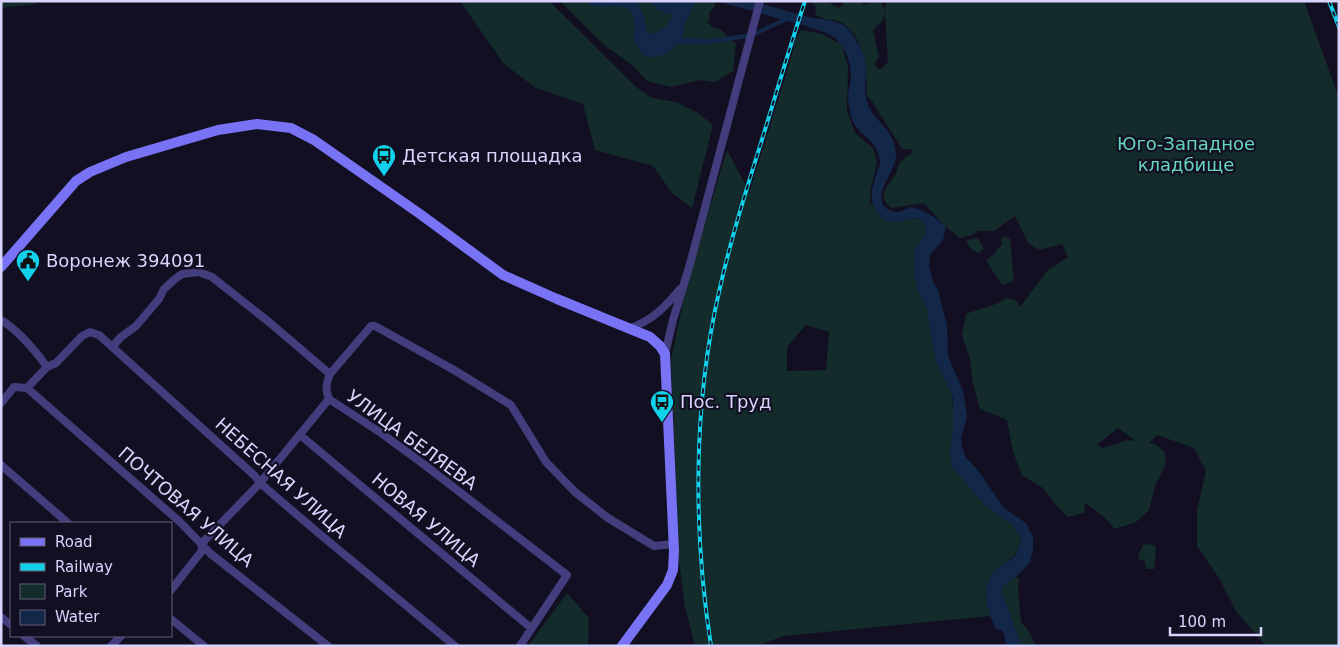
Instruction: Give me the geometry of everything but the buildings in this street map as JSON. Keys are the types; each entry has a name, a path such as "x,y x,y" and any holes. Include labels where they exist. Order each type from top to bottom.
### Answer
{"street":[{"path":"622,646 667,585 673,570 665,354 760,1"},
{"path":"1,267 76,181 90,172 126,157 196,135 245,125 268,124 291,128 314,140 503,274 557,299 630,328 655,341 665,354"},
{"path":"112,347 121,337 136,326 160,299 164,289 182,274 190,272 199,272 212,277 330,374 371,326 375,326 454,370 511,405 546,462 575,492 608,518 654,546 673,544"},
{"path":"630,328 648,320 666,305 682,286"},
{"path":"1,320 13,328 47,366 27,388 14,387 1,402"},
{"name":"НЕБЕСНАЯ УЛИЦА","path":"47,366 56,363 82,336 90,332 99,335 256,476 260,483 455,646"},
{"name":"УЛИЦА БЕЛЯЕВА","path":"330,374 326,382 326,391 329,399 381,433 426,466 567,574 532,628"},
{"name":"ПОЧТОВАЯ УЛИЦА","path":"27,388 180,522 203,546 328,646"},
{"path":"172,589 201,552 204,541 260,483 329,399"},
{"name":"НОВАЯ УЛИЦА","path":"300,435 532,628"},
{"path":"1,465 67,522"},
{"path":"172,620 204,646"},
{"path":"520,646 532,628"},
{"path":"25,637 37,646"}],"green space":[{"path":"1,1 37,1 36,4 1,8"},
{"path":"458,1 549,1 636,87 652,98 676,102 698,113 713,125 692,208 672,193 653,166 595,150 583,104 536,88 504,64"},
{"path":"560,1 714,1 715,6 709,13 710,18 707,22 714,28 720,29 736,44 733,71 715,82 701,80 671,87 647,81 632,65 603,44"},
{"name":"Юго-Западное кладбище","path":"811,1 827,1 838,8 845,1 863,1 863,5 880,1 885,10 886,1 1304,1 1339,98 1339,646 1266,646 1236,611 1219,578 1197,546 1197,510 1206,471 1194,448 1157,435 1149,443 1155,444 1165,452 1166,464 1155,486 1149,510 1136,522 1115,529 1104,517 1085,503 1084,513 1068,517 1043,488 1022,475 1013,452 1007,420 980,409 973,383 969,356 962,335 966,314 1006,298 1016,300 1020,307 1048,270 1068,257 1062,244 1039,250 1028,243 1015,216 994,231 978,231 972,235 960,238 944,225 924,203 891,208 884,199 884,191 896,174 899,164 913,152 910,149 902,149 867,96 863,55 855,36 849,28 840,22 822,18 815,14 816,8","holes":["885,12 888,62 880,70 874,64 879,57 873,30 882,21","1118,428 1136,441 1128,440 1103,448 1097,445"]},
{"path":"801,30 822,34 841,44 848,66 847,111 855,133 873,148 877,162 871,188 870,204 873,204 877,211 894,222 920,219 925,225 929,323 936,361 952,394 954,426 950,450 1002,517 1017,530 1021,538 1020,546 1015,555 995,571 986,593 990,616 784,636 756,646 695,646 685,606 679,561 671,360 687,283 727,150 750,194 795,40","holes":["806,325 829,332 826,370 787,371 787,347"]},
{"path":"1004,236 1010,239 1014,281 1003,285 986,260 996,253 997,249 1002,245 1001,239"},
{"path":"978,238 984,249 978,253 970,248 966,240"},
{"path":"1151,544 1156,547 1154,569 1146,569 1145,561 1138,559 1139,554 1143,545"},
{"path":"1012,577 1019,579 1018,592 1021,622 1029,631 1036,646 1017,646 1000,595 1005,580"},
{"path":"567,593 589,618 588,646 528,646"}],"water":[{"path":"585,1 637,1 649,34 663,28 672,17 672,14 657,10 651,1 716,1 751,1 813,18 836,22 846,27 853,35 865,60 865,91 870,109 890,134 895,147 895,161 882,192 881,199 883,205 894,212 910,207 920,210 934,217 946,227 943,240 930,255 929,266 934,284 938,290 947,325 948,356 963,391 967,416 961,439 962,447 966,458 977,469 1004,508 1026,523 1033,537 1030,562 1019,574 1003,586 1002,593 1022,646 1006,646 1004,633 1002,630 997,630 990,617 986,594 989,580 993,573 997,568 1014,557 1021,538 1012,524 985,505 952,467 950,450 953,431 953,398 936,361 927,308 919,293 914,273 915,249 926,233 925,225 922,221 915,218 898,222 885,221 874,207 872,193 880,163 876,148 859,130 852,119 848,100 851,72 843,48 835,38 825,33 787,21 753,37 711,44 678,44 672,50 662,55 648,57 644,55 633,38 634,23 629,9 619,6 596,7","holes":["716,1 782,19 752,33 711,39 682,38 686,22 695,3"]}],"railway":[{"path":"711,646 701,558 698,468 700,423 710,335 723,273 738,218 805,1"},
{"path":"1329,1 1339,27"}],"place":[{"name":"Детская площадка","path":"384,177"},
{"name":"Воронеж 394091","path":"28,282"},
{"name":"Пос. Труд","path":"662,423"}]}
